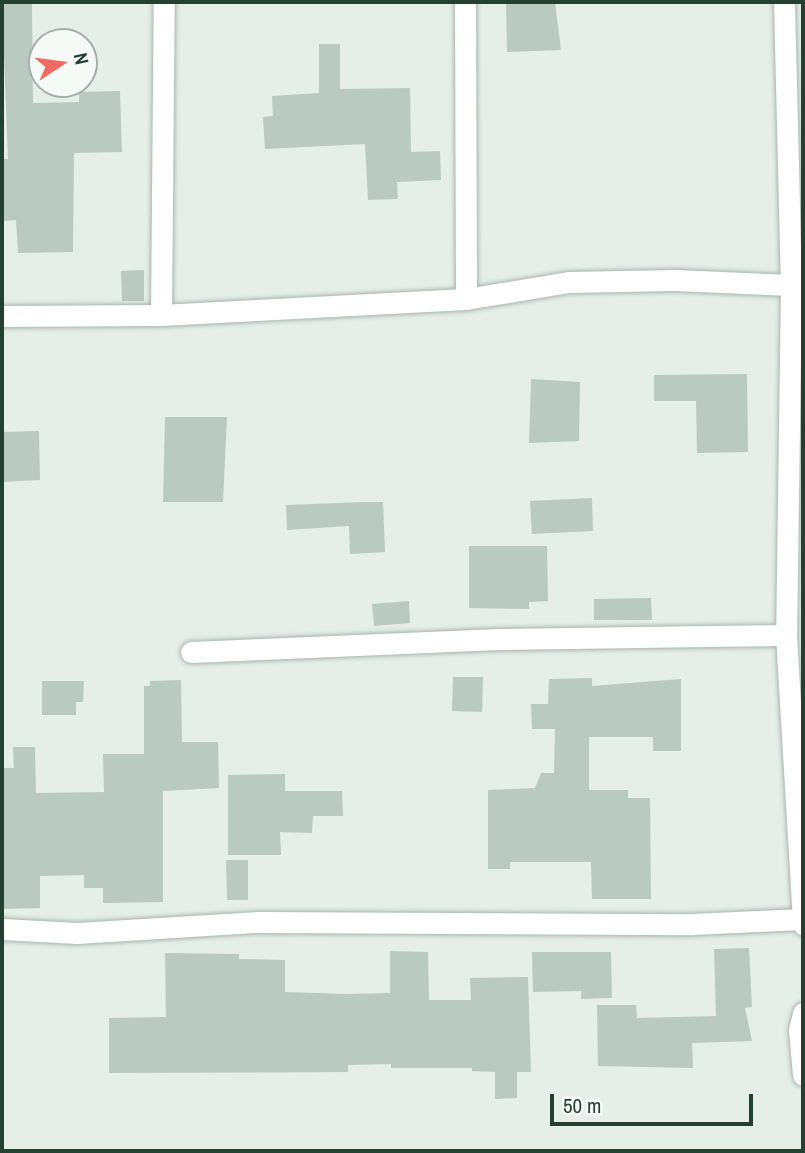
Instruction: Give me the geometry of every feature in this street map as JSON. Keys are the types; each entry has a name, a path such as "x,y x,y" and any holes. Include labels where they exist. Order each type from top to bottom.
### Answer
{"street":[{"path":"161,315 164,2"},
{"path":"465,2 466,299"},
{"path":"2,929 77,933 259,922 803,922 786,635 797,291 784,2"},
{"path":"2,316 161,315 466,299 569,282 675,280 797,291"},
{"path":"191,652 499,639 786,635"},
{"path":"803,1013 799,1030 803,1075"}],"building":[{"path":"2,2 32,2 32,28 28,28 28,98 33,98 33,103 79,102 79,98 98,98 98,92 120,91 122,152 74,153 73,252 18,253 16,220 2,221 2,159 8,159"},
{"path":"506,2 555,2 561,50 507,52"},
{"path":"319,44 340,44 340,89 410,88 411,152 440,151 441,180 397,182 398,199 368,200 365,144 265,149 263,117 273,116 272,96 319,93"},
{"path":"144,270 144,301 122,301 121,271"},
{"path":"747,374 748,452 697,453 696,401 654,401 654,375"},
{"path":"531,379 580,382 579,441 529,443"},
{"path":"165,417 227,417 223,502 163,502"},
{"path":"39,431 40,480 2,482 2,432"},
{"path":"592,498 593,531 532,534 530,501"},
{"path":"383,502 385,552 350,554 349,526 287,530 286,505"},
{"path":"469,546 547,546 548,601 529,602 529,609 469,608"},
{"path":"651,598 652,620 594,620 594,599"},
{"path":"409,601 410,623 374,626 372,604"},
{"path":"453,677 483,677 482,712 452,711"},
{"path":"592,678 592,686 681,679 681,751 653,751 653,737 589,737 589,790 628,790 628,798 650,798 651,899 592,899 591,862 510,862 510,869 488,869 488,790 535,788 541,773 554,773 555,729 532,729 531,704 548,704 549,679"},
{"path":"181,680 182,742 218,742 219,788 163,791 163,902 103,903 103,888 84,888 84,875 40,876 40,908 2,909 2,768 14,768 13,747 35,747 36,793 104,792 103,754 144,754 144,686 150,686 150,681"},
{"path":"42,681 84,681 83,702 76,702 76,715 42,715"},
{"path":"285,774 285,791 342,791 343,816 313,816 312,833 280,832 281,855 228,855 228,775"},
{"path":"226,860 248,860 248,900 227,900"},
{"path":"749,948 752,1007 745,1008 752,1041 692,1043 693,1068 598,1066 597,1005 636,1005 637,1018 716,1016 714,949"},
{"path":"390,951 428,952 429,1000 471,1000 470,978 528,977 531,1072 517,1072 517,1098 495,1099 495,1072 472,1071 472,1068 391,1068 391,1064 348,1065 348,1072 109,1073 109,1018 166,1017 165,953 239,954 239,959 285,960 285,992 348,994 390,993"},
{"path":"532,952 611,952 612,998 581,999 581,991 533,992"}]}
